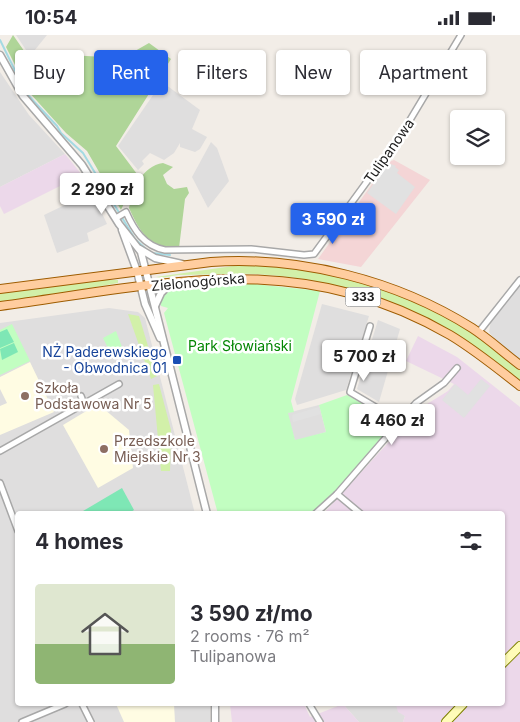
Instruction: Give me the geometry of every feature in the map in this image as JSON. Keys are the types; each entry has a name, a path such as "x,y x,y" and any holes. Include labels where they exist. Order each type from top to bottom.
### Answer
{"main road":[{"name":"Zielonogórska","path":"0,289 225,261 256,261 300,266 339,273 398,292 435,308 478,333 520,365"},
{"name":"Zielonogórska","path":"0,306 212,278 264,278 307,283 361,296 411,315 447,333 475,351 520,386"},
{"path":"505,661 520,646"},
{"path":"446,722 461,706"}],"street":[{"name":"Tulipanowa","path":"120,218 126,212 142,239 160,249 170,251 251,249 314,254 401,135 461,35"},
{"path":"0,55 23,96 78,159 120,218 138,248 141,287 155,330 162,342"},
{"path":"120,218 141,270 150,286 162,342 206,511"},
{"path":"138,248 155,258 186,265"},
{"path":"478,333 520,280"},
{"path":"155,307 162,292 172,283"},
{"path":"370,326 350,392 400,421"},
{"path":"318,511 338,494 416,403 444,383 457,369"},
{"path":"0,451 119,384"},
{"path":"81,395 84,404"},
{"path":"0,483 15,523"},
{"path":"338,494 358,511"},
{"path":"22,722 60,706"},
{"path":"83,706 91,722"},
{"path":"215,706 215,722"},
{"path":"310,706 320,722"}],"shaded area":[{"path":"16,35 47,35 35,50 26,50"},
{"path":"0,72 29,115 65,154 0,187"},
{"path":"168,86 200,110 192,129 207,137 200,149 195,152 180,147 180,143 174,153 164,160 150,153 142,161 144,164 138,170 118,146 153,95 168,95"},
{"path":"211,142 217,148 229,181 208,208 192,177"},
{"path":"65,154 82,175 4,214 0,206 0,187"},
{"path":"394,160 430,180 361,267 318,259 388,162"},
{"path":"388,163 396,166 399,170 397,173 415,187 396,214 367,193"},
{"path":"92,192 107,224 87,233 89,241 57,253 44,215"},
{"path":"520,285 520,360 495,340 489,332 491,320"},
{"path":"322,304 369,316 346,390 297,405 295,399"},
{"path":"109,308 138,312 145,318 194,511 15,511 15,706 210,706 210,722 0,722 0,323"},
{"path":"378,320 400,329 379,402 357,389"},
{"path":"418,336 457,357 520,407 520,722 403,722 405,716 398,712 396,706 505,706 505,511 326,511 419,409 448,391 454,384 406,361"},
{"name":"Szkoła Podstawowa Nr 5","path":"30,362 54,412 0,435 0,406 7,403 0,389 0,377"},
{"path":"481,379 490,386 464,418 442,400 455,384 468,395"},
{"name":"Przedszkole Miejskie Nr 3","path":"98,404 129,430 133,468 98,488 63,425"},
{"path":"319,405 326,432 295,441 287,413"},
{"path":"319,407 321,414 293,422 292,415"},
{"path":"117,706 174,706 175,722 124,722"},
{"path":"230,706 305,706 310,717 338,706 345,706 359,722 232,722"},
{"path":"345,706 398,706 405,716 403,722 359,722"}],"green space":[{"path":"13,35 23,50 15,50 15,65 6,47"},
{"path":"149,43 159,50 137,50"},
{"path":"84,56 94,56 94,95 148,95 116,146 137,174 121,210 87,151 66,133 32,95 84,95"},
{"path":"163,163 173,167 163,175 167,184 174,189 187,187 189,193 185,199 179,248 153,242 142,232 129,208 133,193 140,179 149,169"},
{"path":"240,265 301,269 332,275 392,293 421,305 449,318 487,343 520,370 520,382 459,338 396,305 363,293 292,277 254,274 156,277"},
{"path":"96,280 118,280 118,283 0,304 0,293"},
{"name":"Park Słowiański","path":"235,282 320,291 291,401 294,412 288,413 295,440 326,432 319,405 347,395 389,419 392,425 336,490 313,511 217,511 164,313 168,308 161,306 163,298 169,292 190,285"},
{"path":"128,314 139,316 157,376 151,379"},
{"path":"12,324 30,361 0,375 0,330"},
{"path":"7,329 14,342 0,348 0,332"},
{"path":"116,331 122,347 110,352 103,338"},
{"path":"14,343 18,352 2,360 0,349"},
{"path":"159,384 171,430 170,471 161,471 153,385"},
{"path":"122,488 134,510 132,511 83,511"}],"waterway":[{"path":"0,40 26,93 57,126 61,133 83,153 135,239 146,249"},
{"path":"152,253 170,255"}],"place":[{"name":"NŻ Paderewskiego - Obwodnica 01","path":"177,360"},
{"name":"Szkoła Podstawowa Nr 5","path":"25,396"},
{"name":"Przedszkole Miejskie Nr 3","path":"104,449"}]}
